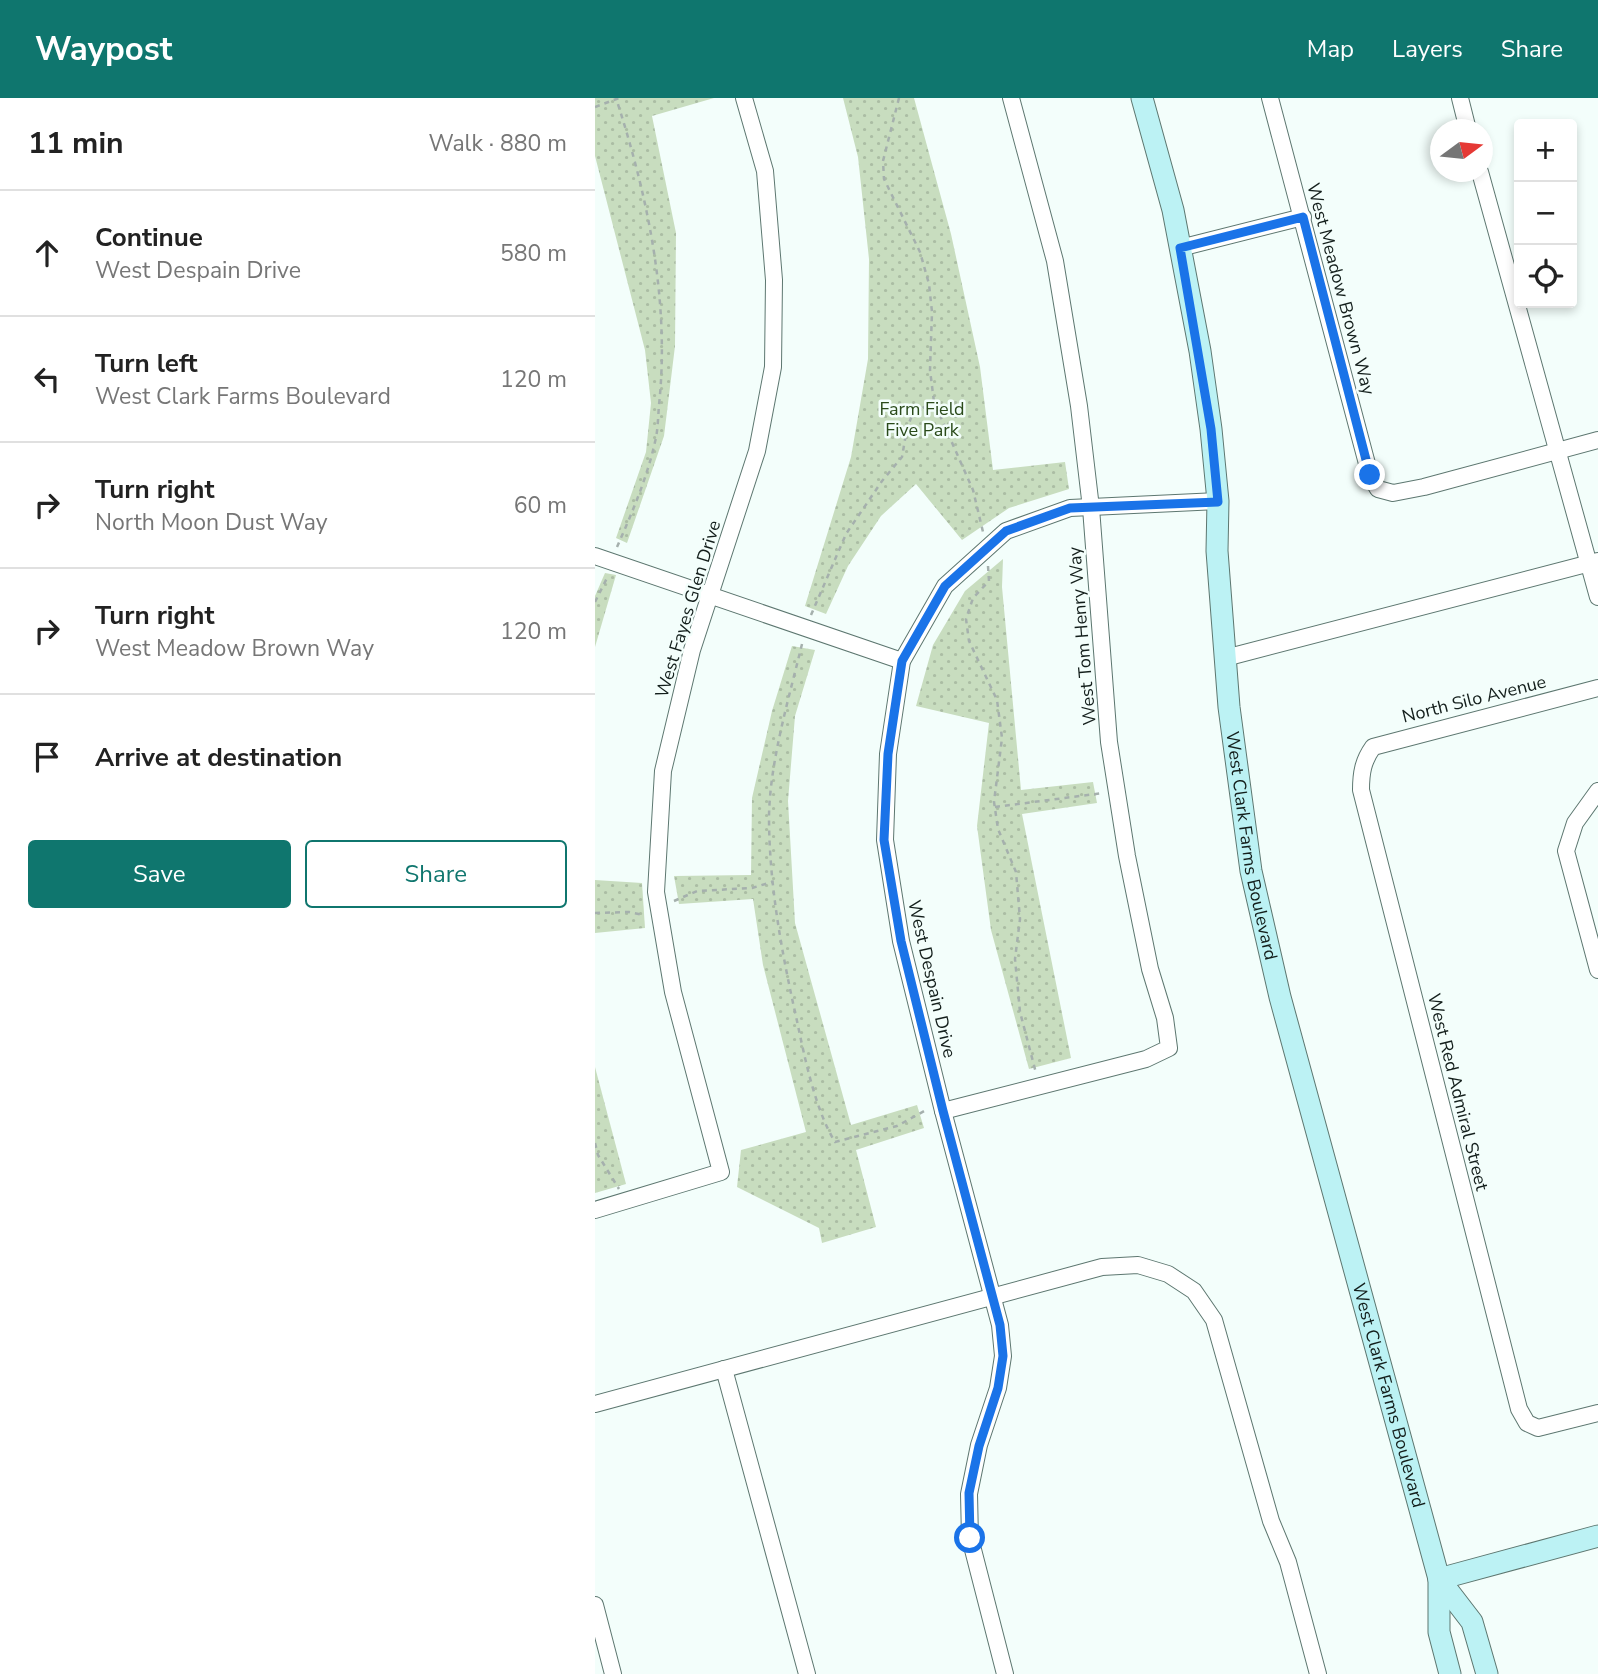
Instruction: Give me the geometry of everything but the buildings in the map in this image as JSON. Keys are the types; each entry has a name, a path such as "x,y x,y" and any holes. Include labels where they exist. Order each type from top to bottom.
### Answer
{"street":[{"name":"West Fayes Glen Drive","path":"627,1201 720,1172 673,992 656,892 663,771 692,650 757,451 773,367 774,280 765,171 744,98"},
{"name":"West Tom Henry Way","path":"1011,98 1055,261 1080,406 1091,508 1109,742 1132,881 1150,969 1165,1018 1169,1048 1146,1059 1039,1087"},
{"name":"West Clark Farms Boulevard","path":"1142,98 1173,210 1207,403 1218,502 1217,551 1229,707 1251,871 1280,996 1439,1579 1439,1632 1450,1674"},
{"name":"West Meadow Brown Way","path":"1270,98 1370,475 1378,489 1393,493 1557,452"},
{"path":"1460,98 1465,119"},
{"path":"1483,182 1557,452 1594,562 1598,597"},
{"path":"1180,248 1303,217"},
{"path":"1557,452 1598,440"},
{"name":"West Despain Drive","path":"1005,1674 970,1538 969,1493 979,1446 998,1388 1003,1356 1000,1325 941,1107 901,941 884,840 888,754 902,661 945,586 1006,531 1070,508 1218,502"},
{"path":"603,559 902,661"},
{"path":"1225,658 1594,562"},
{"name":"North Silo Avenue","path":"1366,758 1373,747 1386,742 1598,688"},
{"name":"West Red Admiral Street","path":"1366,758 1361,772 1361,790 1519,1409 1527,1423 1538,1428 1598,1413"},
{"path":"1598,792 1575,823 1566,851 1598,970"},
{"path":"941,1107 1039,1087"},
{"path":"595,1210 627,1201"},
{"path":"595,1404 1102,1267 1138,1265 1168,1274 1194,1291 1214,1320 1271,1521 1288,1562 1318,1674"},
{"path":"724,1369 807,1674"},
{"path":"1439,1579 1598,1536"},
{"name":"West Clark Farms Boulevard","path":"1439,1579 1472,1622 1487,1674"},
{"path":"595,1605 613,1674"}],"path":[{"path":"898,98 883,161 884,179 920,251 929,284 932,312 930,370 934,402 973,490 987,549 989,581 973,598 966,620 969,641 997,700 1003,738 995,807 998,829 1016,872 1020,919 1015,959 1020,1012 1039,1087"},
{"path":"595,107 618,99 638,165 661,307 662,377 655,441 632,513 603,559 608,576 595,602"},
{"path":"934,402 913,413 907,428 902,457 846,534 806,628 779,736 769,814 772,882 783,960 800,1036 825,1125 835,1142 897,1126 941,1107"},
{"path":"995,807 1117,792"},
{"path":"595,914 629,912 661,920 669,903 697,891 752,888 772,882"},
{"path":"595,1143 598,1155 627,1201"}],"green space":[{"path":"595,98 714,98 652,116 676,233 675,346 664,436 627,543 616,538 646,452 651,403 645,350 595,156"},
{"name":"Farm Field Five Park","path":"843,98 914,98 951,234 980,367 993,470 1065,462 1069,489 1009,508 962,540 916,484 881,516 848,566 826,614 805,606 851,457 868,359 869,259 858,157"},
{"path":"1003,559 1002,587 1021,790 1093,782 1097,803 1022,814 1071,1058 1029,1069 991,930 977,826 989,723 916,706 933,645 965,591"},
{"path":"605,573 616,575 595,647 595,596"},
{"path":"792,646 815,650 795,716 788,801 795,923 851,1125 917,1105 924,1128 856,1150 876,1227 822,1243 819,1228 737,1187 741,1150 806,1132 763,965 753,899 679,904 674,876 751,875 752,798 772,711"},
{"path":"595,880 642,883 645,928 595,933"},
{"path":"595,1067 626,1184 595,1193"}],"route":[{"path":"970,1538 969,1493 979,1446 998,1388 1003,1356 1000,1325 901,941 884,840 888,754 902,661 945,586 1006,531 1070,508 1218,502 1211,429 1180,248 1303,217 1370,475"}]}
